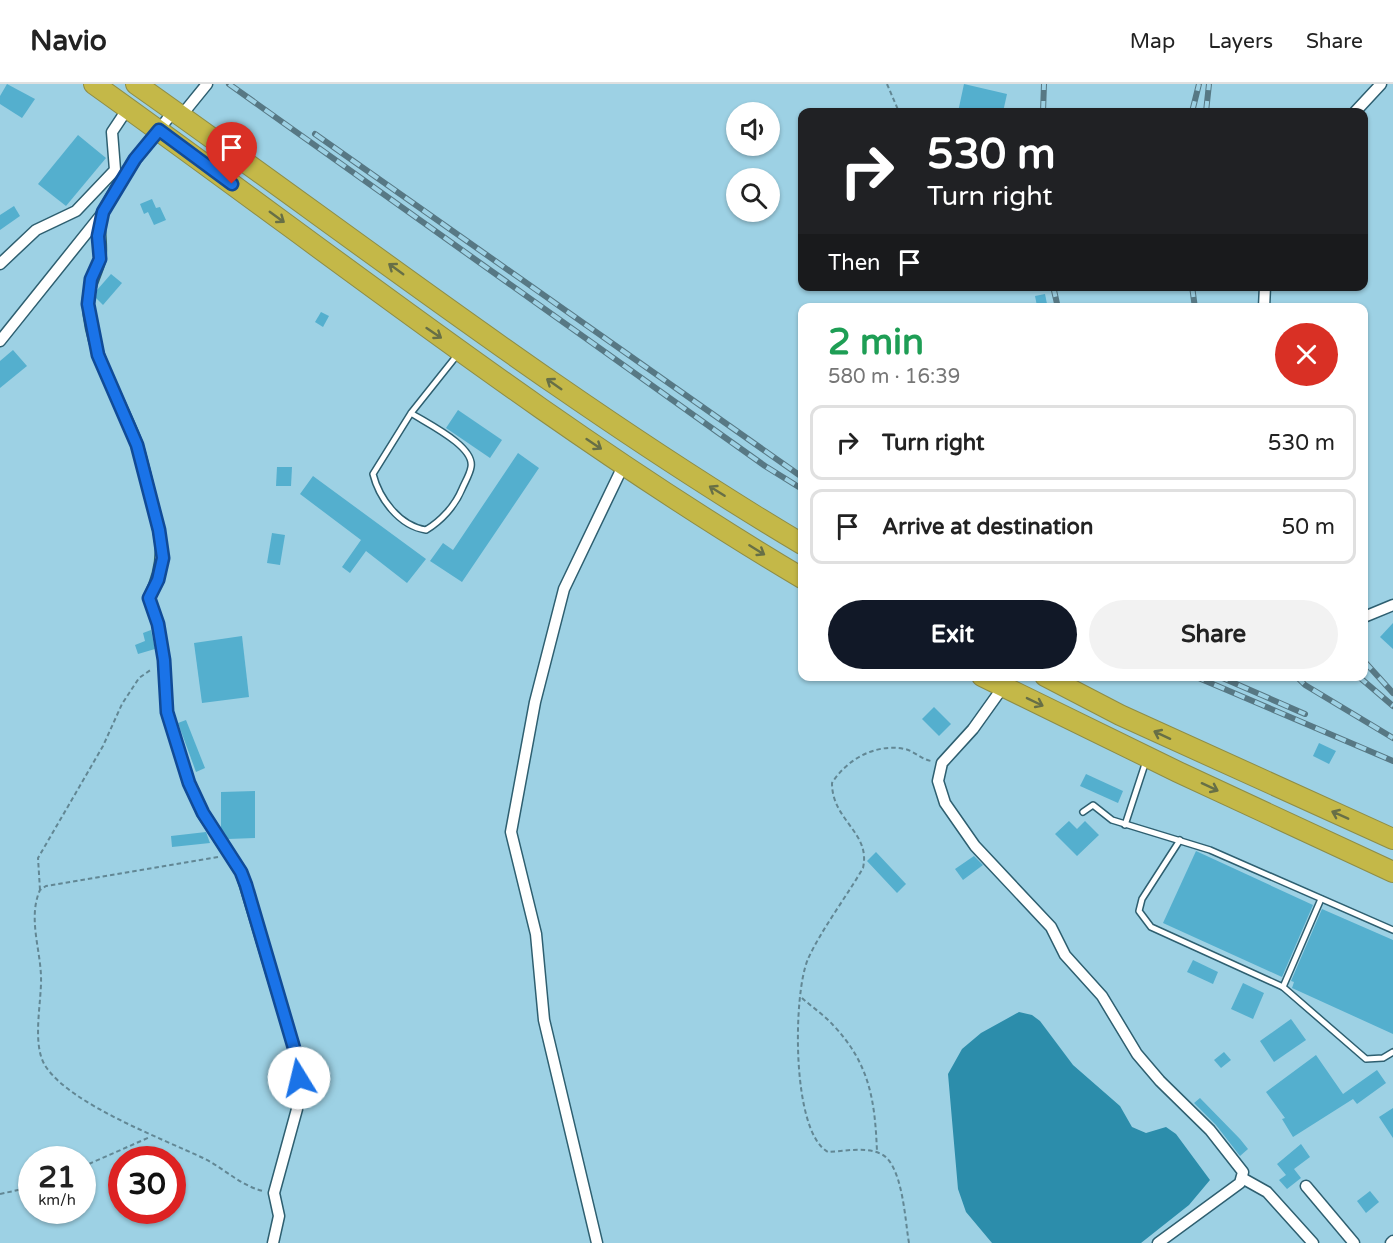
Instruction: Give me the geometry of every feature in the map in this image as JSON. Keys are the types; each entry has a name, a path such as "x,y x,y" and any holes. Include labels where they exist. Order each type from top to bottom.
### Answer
{"highway":[{"path":"94,84 428,330 624,464 798,575"},
{"path":"136,84 556,385 662,457 798,542"},
{"path":"992,681 1147,757 1393,872"},
{"path":"1055,681 1130,720 1393,840"}],"street":[{"path":"0,341 103,212 135,159 159,130 207,84"},
{"path":"1359,108 1381,84"},
{"path":"0,264 36,230 76,211 115,170 112,132 128,108"},
{"path":"103,212 98,236 100,259 91,279 88,304 98,355 137,445 159,530 163,558 158,580 149,598 158,624 164,660 167,712 189,783 203,813 241,872 259,924 294,1048 299,1078 293,1127 274,1193 279,1216 273,1243"},
{"path":"597,1243 544,1020 536,934 511,832 535,702 564,589 624,464"},
{"path":"1368,615 1393,606"},
{"path":"1003,687 973,729 942,763 939,786 945,803 975,846 1051,927 1065,955 1102,996 1137,1054 1238,1162 1243,1172 1240,1183 1158,1243"},
{"path":"1242,1178 1267,1192 1313,1243"},
{"path":"1306,1186 1354,1243"}],"lane":[{"path":"411,413 458,443 468,454 472,465 459,496 438,523 426,530 407,523 388,507 376,486 373,474 411,413 461,351"},
{"path":"1125,825 1147,757"},
{"path":"1083,812 1093,805 1112,820 1210,850 1393,930"},
{"path":"1180,840 1142,899 1139,911 1142,918 1161,934 1283,987 1366,1059 1383,1058 1393,1052"},
{"path":"1283,987 1304,943 1321,899"},
{"path":"1304,943 1311,945"}],"path":[{"path":"887,84 897,108"},
{"path":"164,660 139,678 122,704 103,746 39,858 40,891 34,914 41,977 38,1024 40,1053 45,1066 70,1090 150,1137 205,1159 251,1188 274,1193"},
{"path":"909,1243 907,1220 894,1171 887,1156 877,1152 828,1152 815,1139 803,1108 799,1084 801,997 808,959 863,868 866,855 834,797 832,783 836,776 847,763 860,756 894,748 908,750 927,760 942,763"},
{"path":"40,891 46,886 229,855"},
{"path":"801,997 841,1033 867,1074 876,1110 877,1152"},
{"path":"96,1161 150,1137"},
{"path":"0,1194 18,1190"}],"water":[{"path":"1019,1012 1032,1015 1040,1021 1073,1065 1120,1106 1132,1127 1146,1133 1166,1127 1176,1134 1210,1180 1189,1205 1141,1243 992,1243 966,1212 958,1189 948,1074 962,1049 981,1033"}],"building":[{"path":"7,84 35,99 22,118 0,104 0,96"},
{"path":"964,84 1007,94 1004,108 959,108"},
{"path":"78,135 106,158 66,206 38,184"},
{"path":"152,199 156,208 160,207 166,220 154,225 148,212 144,214 140,204"},
{"path":"14,206 20,216 0,230 0,215"},
{"path":"111,274 122,283 103,305 96,298 97,290"},
{"path":"1045,294 1047,303 1036,303 1035,296"},
{"path":"321,312 329,316 323,327 315,322"},
{"path":"13,350 27,366 0,388 0,361"},
{"path":"458,410 502,440 490,458 446,428"},
{"path":"518,453 539,468 462,582 430,561 443,543 453,550"},
{"path":"277,467 292,467 291,486 276,486"},
{"path":"313,476 426,559 407,583 366,551 350,573 342,567 361,540 300,494"},
{"path":"272,533 285,535 280,565 267,563"},
{"path":"1393,623 1393,649 1380,637"},
{"path":"151,630 155,649 138,654 135,645 145,641 143,633"},
{"path":"242,636 249,697 202,703 194,643"},
{"path":"934,707 951,724 939,736 922,719"},
{"path":"186,720 205,768 196,772 178,723"},
{"path":"1319,743 1336,751 1329,764 1313,756"},
{"path":"1086,774 1123,791 1118,803 1080,786"},
{"path":"255,791 255,838 228,839 221,828 221,792"},
{"path":"1069,821 1077,829 1085,821 1099,835 1077,856 1055,834"},
{"path":"206,832 210,843 172,847 171,836"},
{"path":"1196,851 1313,905 1282,977 1163,923"},
{"path":"876,852 906,884 897,893 867,861"},
{"path":"974,856 983,865 963,880 955,869"},
{"path":"1322,909 1393,940 1393,1034 1292,988 1294,982 1291,981"},
{"path":"1193,960 1218,972 1213,984 1187,972"},
{"path":"1243,983 1264,993 1253,1019 1231,1009"},
{"path":"1291,1019 1306,1040 1274,1062 1260,1041"},
{"path":"1224,1052 1231,1060 1221,1068 1214,1060"},
{"path":"1316,1055 1343,1094 1377,1070 1386,1083 1357,1104 1353,1099 1293,1137 1282,1119 1285,1118 1266,1092"},
{"path":"1200,1098 1248,1149 1240,1156 1216,1125 1194,1103"},
{"path":"1393,1108 1393,1138 1379,1117"},
{"path":"1301,1144 1310,1157 1294,1169 1301,1178 1287,1189 1279,1180 1286,1175 1277,1164"},
{"path":"1370,1191 1379,1202 1366,1213 1357,1201"}],"railway":[{"path":"229,84 765,466 798,487"},
{"path":"1043,108 1044,84"},
{"path":"1193,108 1199,84"},
{"path":"1206,108 1209,84"},
{"path":"315,134 798,474"},
{"path":"1054,291 1057,303"},
{"path":"1193,291 1194,303"},
{"path":"1368,665 1393,693"},
{"path":"1206,681 1393,761"},
{"path":"1229,681 1305,714"},
{"path":"1301,681 1393,738"},
{"path":"1364,681 1393,706"}],"route":[{"path":"232,184 159,130 135,159 103,212 98,236 100,259 91,279 88,304 98,355 137,445 162,545 163,558 158,580 149,598 158,624 164,660 167,712 189,783 203,813 241,872 246,885 294,1048 299,1078"}]}
